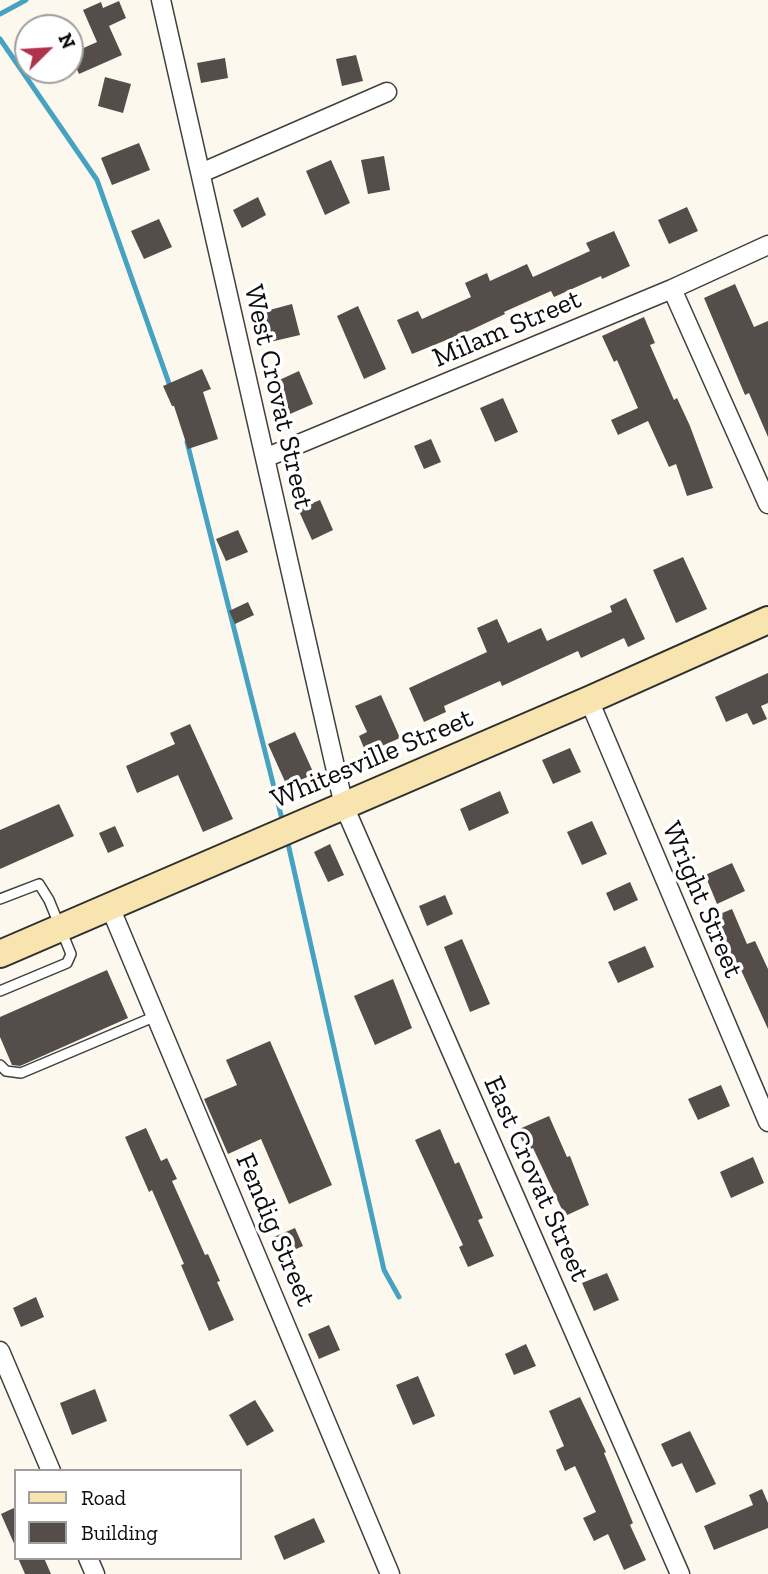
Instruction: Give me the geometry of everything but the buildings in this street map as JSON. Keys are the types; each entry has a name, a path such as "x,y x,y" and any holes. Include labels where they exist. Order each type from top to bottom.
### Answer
{"main road":[{"name":"Whitesville Street","path":"0,954 768,620"}],"street":[{"name":"West Crovat Street","path":"161,0 344,806"},
{"path":"201,173 387,92"},
{"name":"Milam Street","path":"265,458 672,289 768,245"},
{"path":"672,289 768,504"},
{"name":"Wright Street","path":"589,700 768,1122"},
{"name":"East Crovat Street","path":"344,806 680,1574"},
{"name":"Fendig Street","path":"110,907 390,1574"},
{"path":"0,1352 50,1469"}],"lane":[{"path":"0,899 39,884 49,900 71,954 67,963 0,992"},
{"path":"0,1065 6,1072 21,1073 156,1016"}],"waterway":[{"path":"0,14 26,0"},
{"path":"0,39 97,180 171,389"},
{"path":"187,442 283,823"},
{"path":"287,839 384,1270 399,1297"}]}
